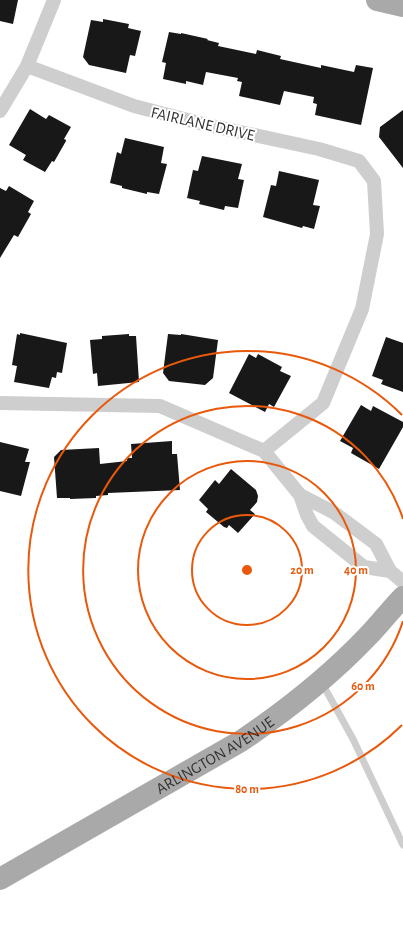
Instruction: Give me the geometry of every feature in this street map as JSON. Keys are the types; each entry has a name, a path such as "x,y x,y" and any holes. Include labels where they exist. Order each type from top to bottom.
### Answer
{"main road":[{"path":"377,0 403,6"},
{"name":"ARLINGTON AVENUE","path":"0,879 241,741 269,723 321,681 370,634 403,597"}],"street":[{"path":"0,111 27,66 54,0"},
{"name":"FAIRLANE DRIVE","path":"27,66 134,106 359,161 374,181 377,234 362,308 323,403 264,451"},
{"path":"0,403 160,406 264,451 300,495 307,515 313,526 364,567 390,571"},
{"path":"300,495 333,512 376,544 390,571 403,582"}],"lane":[{"path":"321,681 353,739 403,845"}],"building":[{"path":"0,0 18,0 13,24 0,21"},
{"path":"103,19 129,24 128,28 141,31 135,56 130,55 126,73 89,65 83,57 91,20 103,22"},
{"path":"169,32 208,39 207,40 219,43 218,46 256,54 257,50 281,56 280,59 321,68 321,65 354,72 356,65 373,68 361,125 315,115 317,104 313,103 314,97 284,91 280,105 239,96 242,82 237,81 238,78 206,72 203,85 186,81 186,84 163,79 166,63 162,62"},
{"path":"30,109 46,119 49,115 71,127 64,139 66,141 54,162 52,161 45,172 23,160 26,155 9,145"},
{"path":"403,110 403,168 379,137 380,127"},
{"path":"125,138 164,147 161,163 167,164 159,194 147,192 147,194 122,188 122,186 110,183 117,152 121,154"},
{"path":"202,156 242,164 238,179 244,180 238,208 225,206 224,210 199,204 200,201 187,198 193,170 198,171"},
{"path":"279,171 319,180 313,205 320,206 314,229 303,226 302,228 263,217 271,185 276,186"},
{"path":"9,186 34,201 28,212 31,214 18,237 14,235 0,258 0,188 6,191"},
{"path":"20,333 67,343 62,373 57,372 56,378 52,377 49,388 14,382 17,366 12,365 17,334 20,335"},
{"path":"129,334 129,336 136,336 139,382 98,386 97,373 93,374 90,340 102,339 102,336"},
{"path":"168,334 181,334 218,340 213,378 205,385 169,381 163,373"},
{"path":"386,337 403,343 403,392 381,384 383,380 372,376"},
{"path":"249,354 256,358 258,354 282,367 280,371 291,376 274,407 269,404 265,412 229,393"},
{"path":"361,405 371,411 373,406 403,422 403,427 379,469 351,453 353,448 340,441"},
{"path":"172,441 172,454 177,454 180,490 108,493 108,495 96,496 96,498 57,498 54,457 61,450 99,448 100,464 127,461 127,458 132,458 131,444"},
{"path":"0,442 29,449 25,462 30,462 21,496 0,491"},
{"path":"231,469 256,490 258,496 257,502 250,510 255,514 238,533 229,525 227,528 224,527 206,512 208,509 199,500 215,480 219,484"}]}
